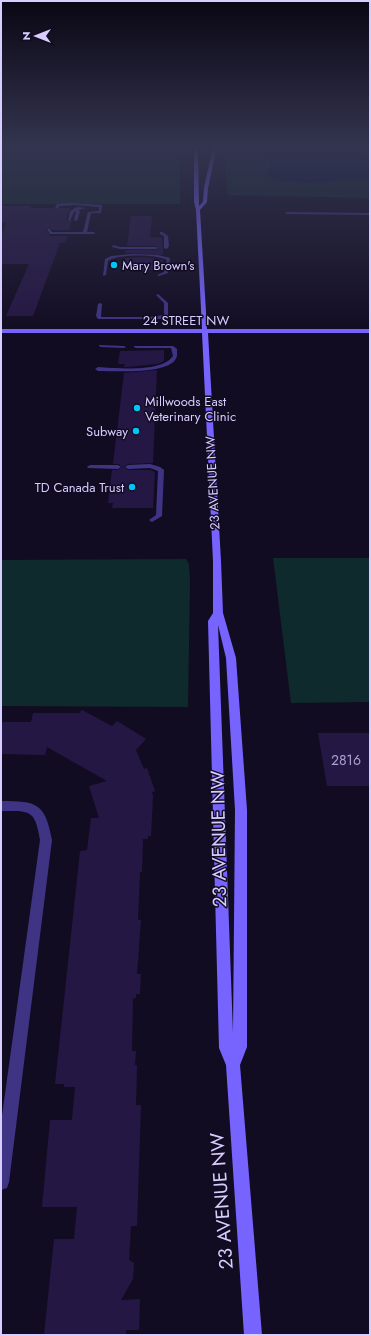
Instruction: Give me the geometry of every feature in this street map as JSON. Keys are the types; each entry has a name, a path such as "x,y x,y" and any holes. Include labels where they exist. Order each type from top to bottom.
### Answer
{"main road":[{"name":"23 AVENUE NW","path":"198,210 217,561 218,613 232,658 241,810 240,1047 233,1065"},
{"name":"24 STREET NW","path":"1,331 370,332"},
{"name":"23 AVENUE NW","path":"218,613 213,621 226,1048 233,1065 253,1335"}],"street":[{"path":"287,213 370,214"},
{"path":"1,806 30,808 39,813 43,822 46,840 1,1182"}],"lane":[{"path":"85,233 90,212 100,212 101,209"},
{"path":"69,220 72,211 76,210 78,211 76,220"},
{"path":"49,229 51,233 74,229"},
{"path":"68,231 94,233"},
{"path":"161,233 166,236 166,248"},
{"path":"113,246 120,248 156,248"},
{"path":"104,275 106,260 111,257 157,256 169,259 166,273 159,275"},
{"path":"152,318 161,318 166,316 166,302 158,295"},
{"path":"100,304 97,315 100,318 142,318"},
{"path":"101,346 124,347"},
{"path":"98,369 155,368 171,362 174,358 175,349 173,347 136,346"},
{"path":"128,467 154,466 161,470 159,516 152,520"},
{"path":"90,467 118,467"}],"green space":[{"path":"273,558 370,558 370,702 291,703"},
{"path":"186,559 189,564 190,582 188,707 1,706 1,560"}],"building":[{"path":"1,209 70,209 66,220 68,222 72,220 69,230 53,230 49,227 46,229 50,236 68,236 65,243 60,243 33,316 6,316 29,264 1,264 1,236 6,223 1,222"},
{"path":"131,216 152,216 150,237 162,238 163,255 125,253 126,250 159,249 156,246 127,246"},
{"path":"145,257 163,260 163,270 123,270 125,258"},
{"path":"164,350 164,361 158,364 124,367 125,364 118,364 120,351"},
{"path":"157,370 153,463 128,464 124,467 128,470 150,470 155,472 153,508 112,508 113,503 108,503 112,470 118,470 122,467 119,464 113,464 124,373"},
{"path":"82,710 112,726 117,721 146,739 136,750 144,769 147,768 155,791 152,792 151,836 148,836 148,839 143,839 138,920 141,920 137,974 141,974 140,994 136,994 136,998 133,998 132,1051 136,1051 136,1105 141,1105 137,1226 131,1226 129,1260 134,1263 133,1279 121,1300 140,1299 139,1330 126,1330 126,1335 44,1335 54,1239 74,1239 77,1207 42,1207 50,1120 72,1120 75,1087 64,1087 64,1084 55,1084 80,851 87,850 91,818 99,818 89,786 107,781 47,747 45,755 1,754 1,722 31,722 33,713 79,713"},
{"path":"318,733 370,733 370,786 327,786"}],"place":[{"name":"Mary Brown's","path":"114,265"},
{"name":"Millwoods East Veterinary Clinic","path":"137,408"},
{"name":"Subway","path":"136,431"},
{"name":"TD Canada Trust","path":"132,487"}]}
